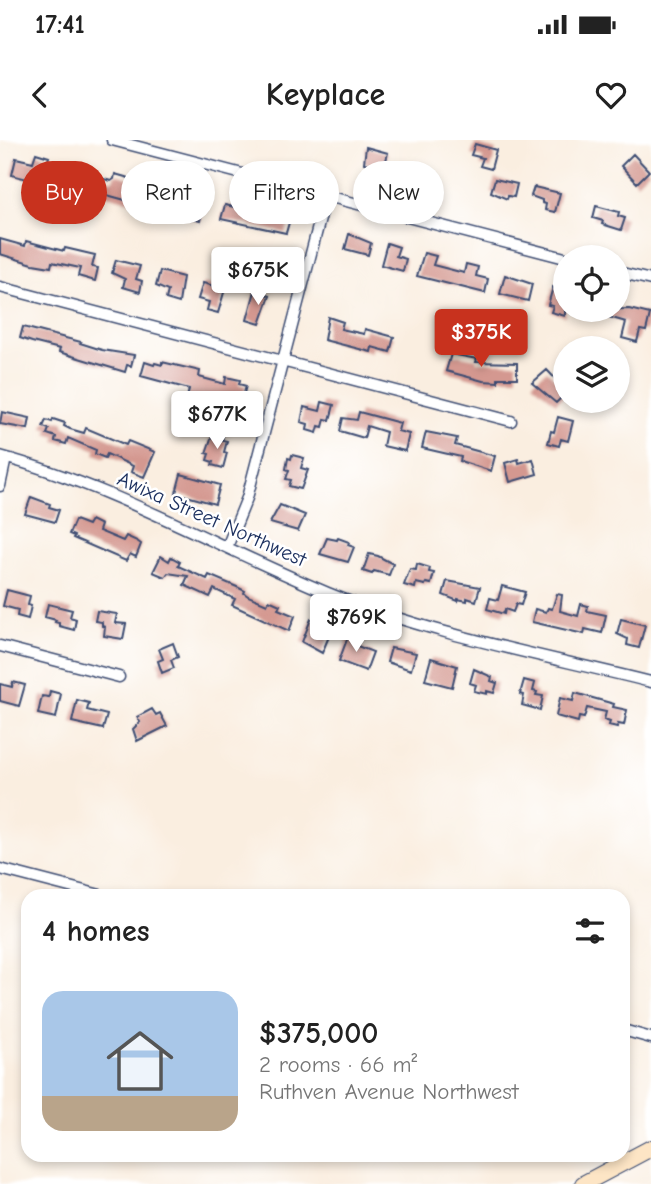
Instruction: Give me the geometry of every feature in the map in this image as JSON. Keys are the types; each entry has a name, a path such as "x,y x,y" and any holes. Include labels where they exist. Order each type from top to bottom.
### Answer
{"main road":[{"path":"630,1159 651,1148"},
{"path":"583,1184 625,1162"}],"street":[{"path":"112,140 229,171"},
{"path":"339,199 553,255"},
{"path":"227,547 247,498 319,224"},
{"path":"630,275 651,280"},
{"path":"0,287 512,421"},
{"path":"0,486 3,457"},
{"name":"Awixa Street Northwest","path":"3,457 82,482 329,593 397,617 651,682"},
{"path":"0,646 119,677"},
{"path":"0,869 77,889"},
{"path":"630,1032 651,1038"}],"building":[{"path":"475,144 496,150 491,169 480,166 483,158 471,155"},
{"path":"366,147 388,153 386,161 364,161"},
{"path":"36,153 49,157 48,161 33,161"},
{"path":"633,154 649,171 637,183 621,166"},
{"path":"16,158 29,161 21,161 21,177 12,175"},
{"path":"115,174 121,176 121,199 107,195 107,180 114,179"},
{"path":"495,179 517,184 514,197 508,196 507,199 491,192"},
{"path":"534,187 560,193 555,212 545,210 546,204 542,203 542,200 531,196"},
{"path":"225,205 229,206 229,221 221,219"},
{"path":"596,206 619,212 618,216 625,218 621,230 593,218"},
{"path":"244,224 289,224 286,233"},
{"path":"349,234 371,243 368,255 345,249"},
{"path":"0,239 25,246 26,241 64,251 65,248 95,255 92,267 98,268 95,281 78,276 80,268 52,262 51,267 33,264 0,254"},
{"path":"387,243 399,247 396,256 406,259 403,271 381,265"},
{"path":"424,253 436,256 433,265 464,273 466,264 478,267 476,276 488,279 485,293 417,276"},
{"path":"116,260 140,266 136,279 142,281 140,292 123,287 125,279 112,273"},
{"path":"160,271 183,277 179,303 166,299 168,291 156,286"},
{"path":"505,275 532,284 528,301 500,294"},
{"path":"203,283 225,289 218,313 207,310 209,302 198,299"},
{"path":"553,287 553,306 548,305"},
{"path":"255,291 270,296 260,324 247,320"},
{"path":"630,309 650,314 646,331 640,330 637,342 630,340 630,336 622,336 626,322 630,322"},
{"path":"328,317 343,322 341,329 364,334 365,329 394,337 390,352 372,347 371,352 324,340"},
{"path":"23,327 102,350 134,355 131,366 127,365 125,372 20,338"},
{"path":"451,354 477,359 476,362 517,363 517,378 498,378 498,382 483,381 446,371"},
{"path":"145,362 162,365 162,362 200,371 199,377 225,384 226,377 240,380 239,384 246,386 241,404 235,403 233,408 196,397 196,400 187,398 189,389 141,376"},
{"path":"547,370 553,376 553,400 532,383"},
{"path":"322,402 334,405 330,420 325,419 323,427 319,426 317,433 307,430 308,424 301,422 304,407 320,411"},
{"path":"2,412 30,418 28,429 0,424"},
{"path":"359,412 400,423 398,431 409,434 405,451 383,446 386,432 367,426 364,438 340,431 343,418 357,420"},
{"path":"558,417 573,421 568,441 561,439 559,446 548,443"},
{"path":"53,419 65,423 64,426 70,429 84,433 86,428 126,445 128,441 155,452 144,477 131,472 133,466 107,454 105,458 95,454 96,450 68,438 66,444 55,441 56,437 47,434 49,429 43,427 46,420 52,422"},
{"path":"426,432 457,438 455,445 495,456 491,471 460,461 461,457 422,448"},
{"path":"213,433 223,436 222,440 227,441 223,468 212,465 213,462 207,460 209,454 206,453"},
{"path":"292,455 304,458 301,468 308,470 301,489 289,486 291,480 286,479 289,470 286,469 288,458 291,459"},
{"path":"518,459 519,463 533,459 537,474 510,482 505,463"},
{"path":"181,474 220,485 215,504 176,493"},
{"path":"31,497 59,510 55,522 25,514"},
{"path":"280,505 305,515 298,531 270,523"},
{"path":"75,520 88,525 91,520 101,525 99,531 123,541 126,536 137,541 141,544 136,557 130,554 126,561 73,538 74,536 69,534"},
{"path":"327,538 338,538 354,547 348,562 320,554"},
{"path":"369,554 393,564 389,575 363,571"},
{"path":"161,556 169,561 171,557 180,562 178,566 207,579 209,575 267,604 269,600 280,605 278,609 295,616 289,631 232,605 235,599 214,589 210,597 184,585 188,576 168,573 165,577 153,572"},
{"path":"417,564 430,568 429,572 434,573 431,584 416,583 415,588 404,585 410,569 416,570"},
{"path":"447,581 480,587 476,601 467,598 467,601 458,601 443,595"},
{"path":"502,586 525,592 521,605 516,604 513,612 505,609 504,614 487,609 490,598 498,600"},
{"path":"7,590 30,596 28,619 17,616 18,610 3,606"},
{"path":"557,594 562,595 560,611 578,616 581,604 588,606 587,611 606,615 602,633 585,629 584,634 532,622 535,609 546,612 548,608 552,609"},
{"path":"48,604 72,610 70,617 76,619 74,630 59,626 56,620 45,617"},
{"path":"97,611 117,614 115,623 126,624 123,639 104,636 105,627 102,622 95,621"},
{"path":"311,619 321,623 318,630 330,634 322,653 302,642"},
{"path":"621,619 645,625 639,648 627,645 628,639 617,634"},
{"path":"349,634 360,638 357,646 373,652 366,671 339,661"},
{"path":"173,643 178,657 171,660 174,668 162,673 158,661 163,659 159,649"},
{"path":"391,648 416,653 411,670 387,662"},
{"path":"431,658 457,666 452,687 425,680"},
{"path":"474,669 492,677 491,681 497,683 494,693 474,691 476,685 470,683"},
{"path":"524,680 535,683 533,691 537,692 536,695 543,696 540,710 522,705 524,695 520,694"},
{"path":"13,682 25,685 19,706 0,701 0,684 12,687"},
{"path":"50,691 61,694 56,718 38,714 42,696 49,697"},
{"path":"575,693 627,710 624,725 609,725 610,722 604,720 606,712 587,708 584,718 579,717 578,722 556,716 560,698 573,701"},
{"path":"77,700 89,703 87,710 107,715 103,729 72,722"},
{"path":"152,709 156,715 160,713 167,726 137,741 133,729 140,722 137,717"}]}
